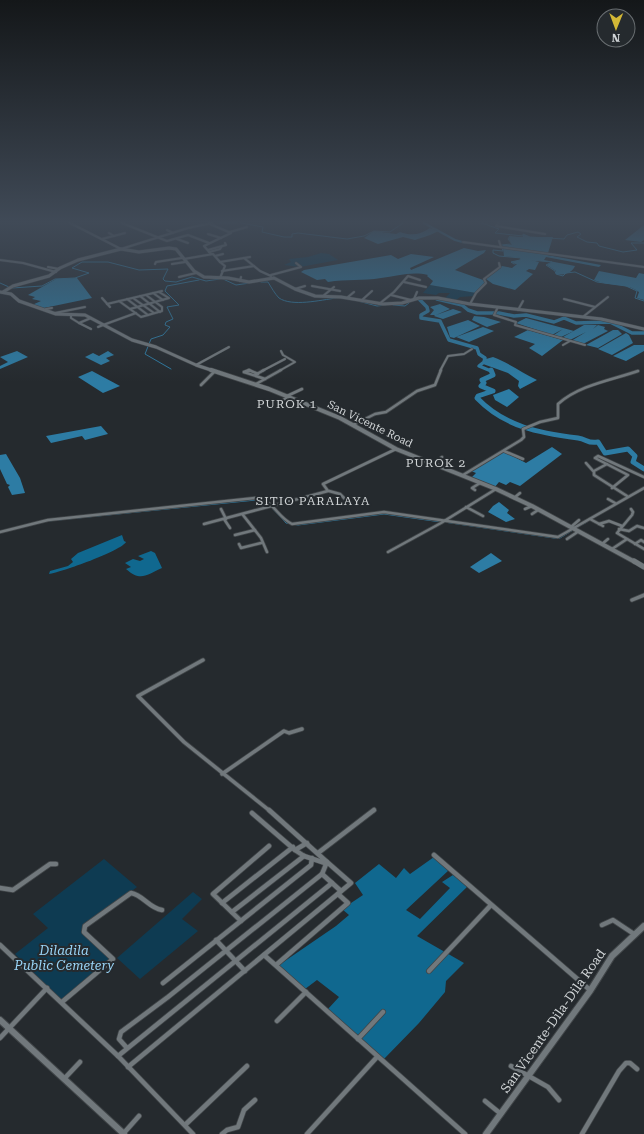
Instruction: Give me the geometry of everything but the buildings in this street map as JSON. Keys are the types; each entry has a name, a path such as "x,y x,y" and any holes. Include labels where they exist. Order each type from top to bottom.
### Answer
{"street":[{"path":"0,296 3,292 10,288 36,281 46,276"},
{"path":"179,277 184,276"},
{"path":"202,276 253,281 274,278 306,294 323,297 348,298 379,304 402,303 412,300 438,298 518,310 584,316 618,322 644,329"},
{"path":"379,304 391,295 409,276 420,280"},
{"path":"470,304 476,293 486,283 484,279 488,276"},
{"path":"404,282 426,287"},
{"path":"294,289 305,286"},
{"path":"312,286 322,286 340,291"},
{"path":"323,297 334,287"},
{"path":"362,300 372,291"},
{"path":"3,292 18,301 55,313 86,307"},
{"path":"107,304 161,292 168,298 130,309"},
{"path":"348,298 354,292"},
{"path":"412,300 417,292"},
{"path":"153,293 163,300"},
{"path":"119,301 141,317 163,311 163,308 146,295"},
{"path":"391,295 412,300"},
{"path":"140,296 160,312"},
{"path":"584,316 608,297"},
{"path":"102,298 110,307"},
{"path":"133,298 154,314"},
{"path":"127,299 148,316"},
{"path":"564,299 595,307"},
{"path":"518,310 522,301"},
{"path":"75,304 79,308"},
{"path":"498,307 495,313 516,322 514,325 585,345"},
{"path":"46,309 52,308"},
{"name":"San Vicente Road","path":"55,313 84,315 132,340 196,365 288,396 353,425 396,449 463,475 532,506 572,528 592,536 602,544 644,567"},
{"path":"98,327 136,313"},
{"path":"71,314 71,318 91,330"},
{"path":"79,323 91,318"},
{"path":"563,345 570,341"},
{"path":"196,365 229,348"},
{"path":"353,425 376,414 386,412 417,391 435,385 442,365 448,356 463,354 472,349"},
{"path":"256,384 295,362 283,355 282,351"},
{"path":"265,379 256,375 285,359"},
{"path":"201,385 216,371"},
{"path":"463,475 524,438 522,432 525,428 540,422 558,418 558,404 565,398 615,378 638,371"},
{"path":"280,402 302,389"},
{"path":"329,491 323,484 396,449"},
{"path":"504,451 523,459"},
{"path":"628,475 595,458 598,456 644,477"},
{"path":"433,464 442,457"},
{"path":"586,463 594,471 594,475 612,488 627,496"},
{"path":"594,471 607,464"},
{"path":"612,488 628,475 635,473"},
{"path":"475,490 472,488 480,483"},
{"path":"572,528 590,519 627,496 644,488"},
{"path":"388,552 444,521 496,489"},
{"path":"204,524 274,507 329,491 340,494 345,499"},
{"path":"514,498 520,492"},
{"path":"0,532 42,521 255,498 264,499 274,507 286,521 292,524 384,512 555,537 562,536 579,520"},
{"path":"608,499 615,503"},
{"path":"524,509 532,506"},
{"path":"466,507 483,516"},
{"path":"221,509 230,528"},
{"path":"532,514 538,510"},
{"path":"631,510 633,512 631,516 620,528 617,534 644,549"},
{"path":"243,515 255,530 267,552"},
{"path":"590,519 603,526"},
{"path":"599,524 609,521 629,532 637,526 644,528"},
{"path":"235,535 255,530"},
{"path":"567,539 579,531"},
{"path":"602,544 608,539"},
{"path":"612,549 627,539"},
{"path":"635,544 641,540 644,542"},
{"path":"239,544 241,548 261,543"},
{"path":"632,600 644,595"},
{"path":"128,1067 351,883 326,863 318,853 269,810 222,774 184,742 138,696 203,660"},
{"path":"222,774 284,731 289,733 302,729"},
{"path":"318,853 374,810"},
{"path":"252,813 304,856 326,863"},
{"path":"222,903 294,849 307,843"},
{"path":"241,921 214,896 214,893 269,846"},
{"path":"434,855 590,991"},
{"path":"232,912 304,856"},
{"path":"311,865 312,858"},
{"path":"163,983 311,865 320,861"},
{"path":"127,1048 119,1037 121,1032 168,998 225,950 322,874 326,863"},
{"path":"0,888 13,890 50,864 56,864"},
{"path":"276,965 348,903 332,883 322,874"},
{"path":"118,1056 332,883"},
{"path":"62,1002 114,959 84,932 85,926 130,893 134,893 152,908 162,910"},
{"path":"430,971 491,905"},
{"path":"602,925 614,920 634,934"},
{"name":"San Vicente-Dila-Dila Road","path":"486,1134 590,991 612,956 634,934 643,930"},
{"path":"216,940 245,971"},
{"path":"0,945 118,1056 193,1134"},
{"path":"264,955 464,1134"},
{"path":"0,1038 47,988"},
{"path":"277,1021 306,992"},
{"path":"358,1039 383,1012"},
{"path":"0,1020 124,1134 139,1116"},
{"path":"307,1134 377,1057"},
{"path":"64,1079 80,1062"},
{"path":"582,1134 614,1076 621,1067 626,1063 630,1063 637,1069"},
{"path":"185,1125 247,1066"},
{"path":"511,1066 548,1087 559,1100"},
{"path":"222,1134 227,1130 238,1127 244,1110 255,1100"},
{"path":"485,1101 501,1114"}],"green space":[{"path":"430,285 476,293 474,296 460,297 455,301 444,299 450,293 439,293 436,295 423,293"},
{"name":"Diladila Public Cemetery","path":"104,859 137,887 82,929 113,958 62,1001 15,954 48,928 33,914"},
{"path":"193,892 202,899 182,919 198,931 140,979 117,958"}],"shaded area":[{"path":"309,276 396,276 328,282 325,279 317,280"},
{"path":"427,276 472,276 486,281 476,293 430,285 433,281"},
{"path":"490,276 531,276 515,290 493,284 486,279"},
{"path":"596,276 625,276 636,278 637,276 644,276 644,300 637,298 639,292 629,287 594,280"},
{"path":"77,278 92,298 44,308 32,305 41,301 32,299 35,297 28,295 56,279"},
{"path":"440,304 450,309 436,315 453,309 462,312 443,319 434,316 435,315 430,315 434,310 430,307"},
{"path":"474,316 501,322 487,327 472,320"},
{"path":"526,318 574,331 561,337 554,335 563,329 552,335 516,323"},
{"path":"468,320 480,326 454,338 450,337 447,327"},
{"path":"584,325 597,325 593,329 598,325 605,327 604,329 608,331 583,344 571,341 586,332 570,340 563,337"},
{"path":"483,327 494,331 469,342 456,337"},
{"path":"528,330 563,340 542,356 529,348 535,344 514,337"},
{"path":"613,330 618,330 622,334 598,348 586,345"},
{"path":"626,333 629,335 633,343 612,355 598,349"},
{"path":"634,345 644,345 644,351 626,361 613,356"},
{"path":"17,351 28,357 0,369 0,366 8,362 0,357"},
{"path":"108,351 114,355 106,358 110,361 101,365 85,357 93,353 99,356"},
{"path":"493,357 537,380 520,389 518,386 519,381 508,373 483,364 486,359"},
{"path":"92,371 120,386 103,393 78,377"},
{"path":"509,389 519,397 507,407 495,400 493,395"},
{"path":"101,426 108,434 85,440 82,436 51,443 46,436"},
{"path":"552,447 562,454 520,486 510,482 506,485 499,482 494,488 471,478 476,473 471,471 503,451 526,463"},
{"path":"6,454 20,478 25,493 12,495 8,487 10,485 7,484 0,469 0,455"},
{"path":"499,502 509,510 507,513 515,519 506,522 488,512"},
{"path":"122,535 124,541 126,542 114,551 49,574 50,571 68,566 73,562 71,559 78,553"},
{"path":"151,551 155,553 162,568 144,576 136,575 126,569 131,567 125,563 133,559 140,561 144,559 138,556"},
{"path":"491,553 502,561 479,573 470,567"},
{"path":"434,857 449,870 406,910 420,919 450,888 442,882 453,875 469,885 417,936 464,963 446,981 445,992 419,1023 383,1060 328,1009 339,997 317,980 305,989 279,965 336,926 349,915 342,909 363,895 355,883 379,864 396,878 404,868 410,874"}],"waterway":[{"path":"12,288 42,286 55,279 75,278 81,276"},
{"path":"165,276 163,279 165,281 176,282 192,277 206,281 220,279"},
{"path":"584,276 597,282 626,286 637,291 635,298 644,301"},
{"path":"223,279 236,285 250,283"},
{"path":"171,369 145,354 151,339 163,335 170,327 165,325 166,322 173,319 167,307 179,305 165,291 167,286 199,280"},
{"path":"261,282 268,282 279,298 285,301 307,302 336,298"},
{"path":"0,283 9,287"},
{"path":"419,299 427,307 428,311 421,315 421,318 440,321 449,340 477,348 479,354 485,358 484,362 479,366 491,371"},
{"path":"437,299 462,305 468,310 477,313 499,313 514,316 526,315 554,322 564,318 576,323 610,322 632,333 644,333"},
{"path":"358,301 377,306 386,305"},
{"path":"393,305 405,306 409,303"},
{"path":"491,370 493,375 482,380 484,383 481,386 493,391 478,396 477,398 499,416 536,431 581,439 589,442 598,442 605,453 628,449 635,456 633,462 644,469"},
{"path":"48,521 256,500"},
{"path":"272,508 286,523 298,525 384,514 441,522"},
{"path":"444,522 554,538 560,538 573,530"},
{"path":"576,528 587,522"}],"district":[{"name":"PUROK 1","path":"287,404"},
{"name":"PUROK 2","path":"436,463"},
{"name":"SITIO PARALAYA","path":"313,501"}]}
